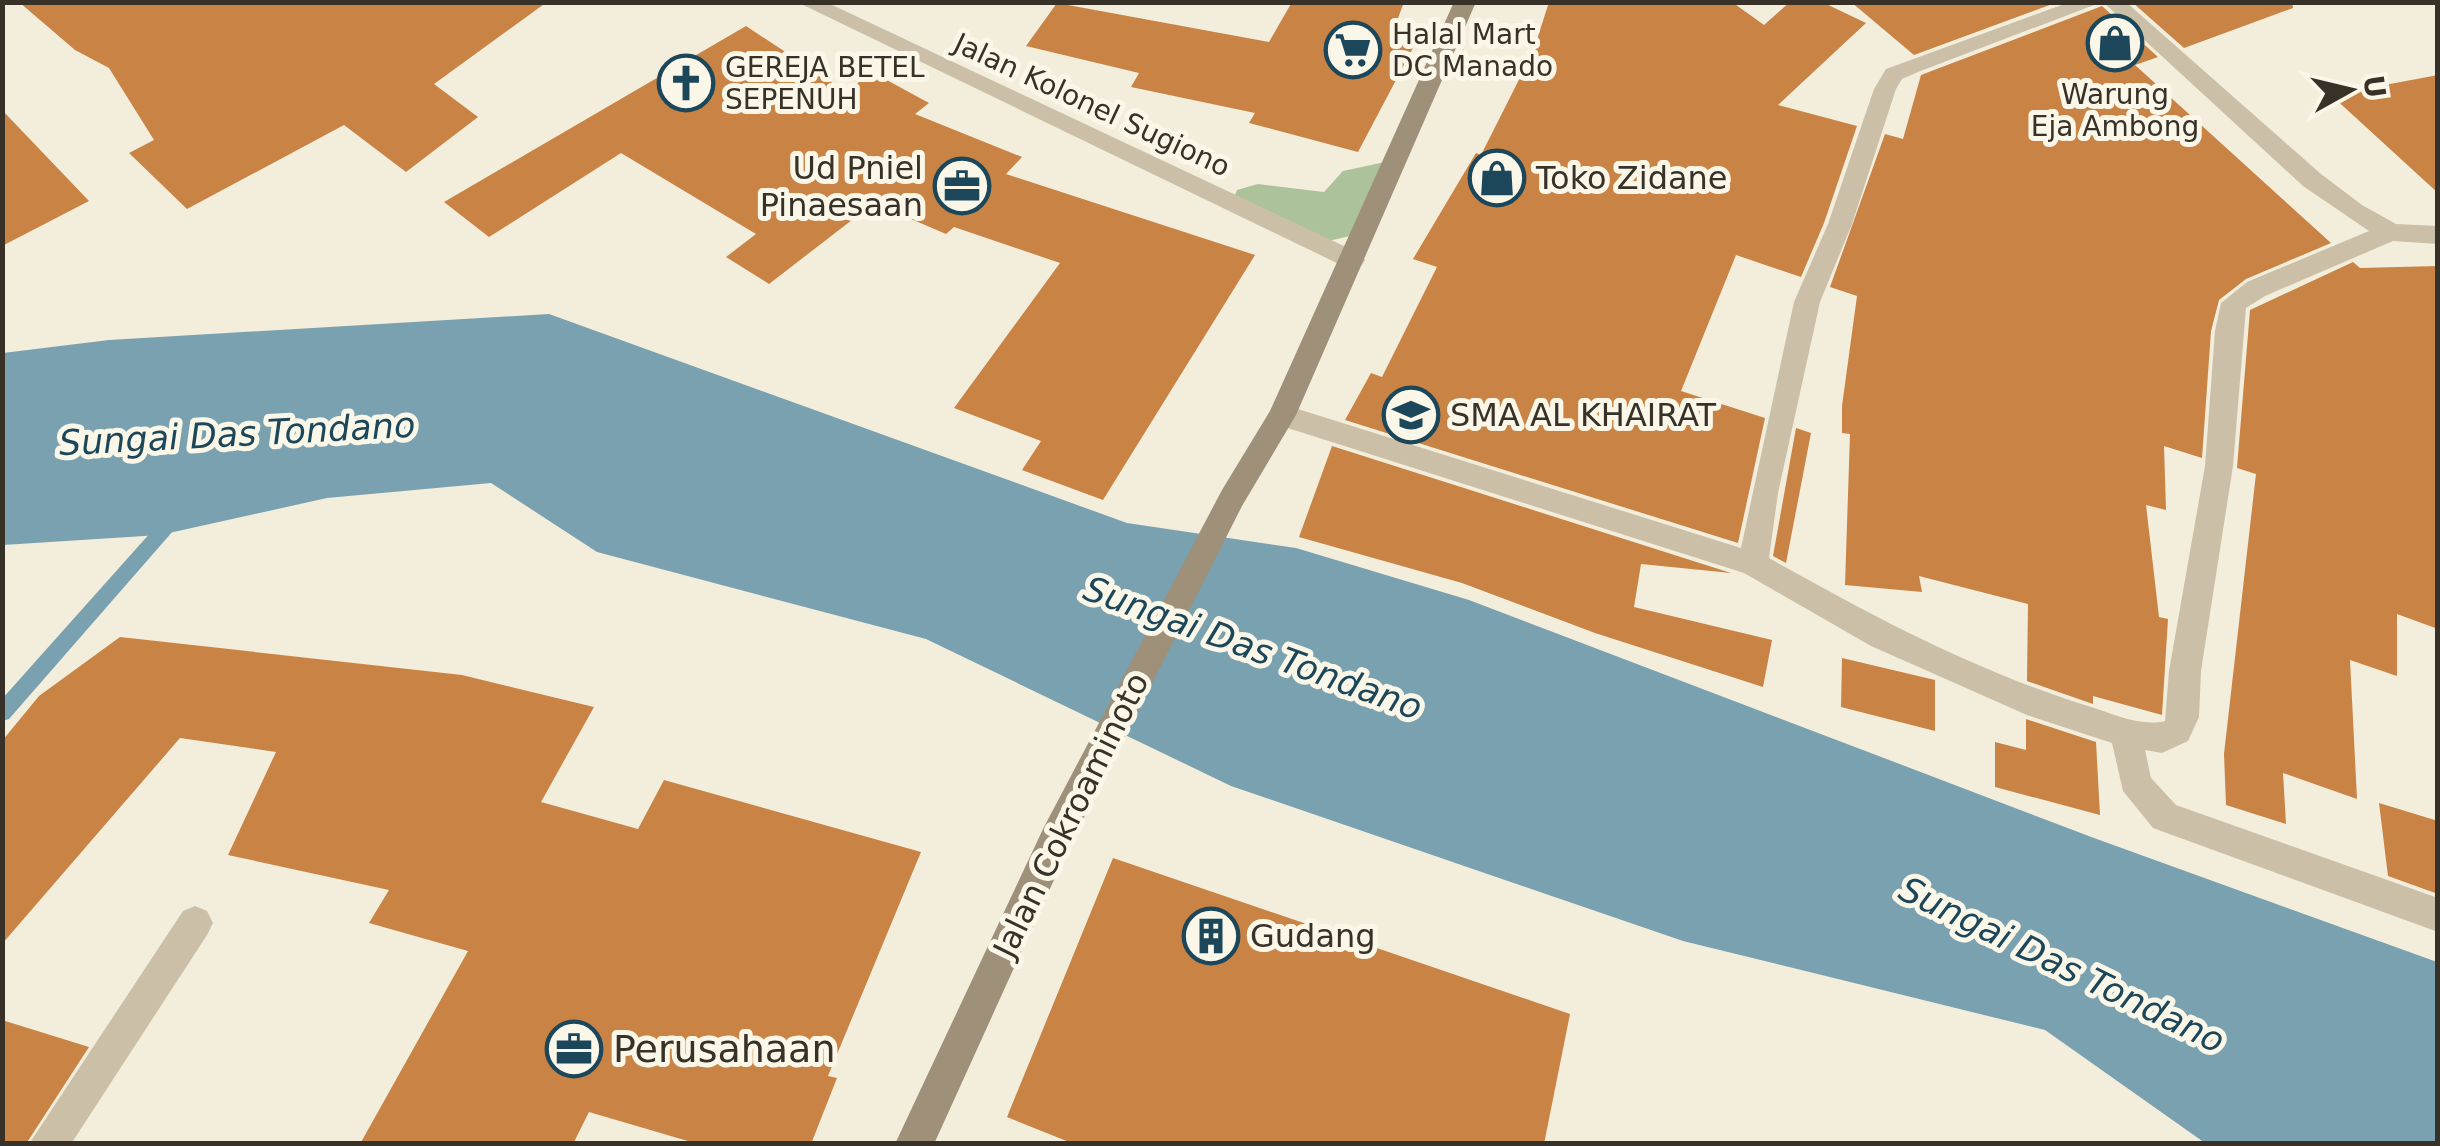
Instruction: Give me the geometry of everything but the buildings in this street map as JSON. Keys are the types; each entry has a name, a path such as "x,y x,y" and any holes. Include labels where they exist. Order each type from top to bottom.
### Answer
{"street":[{"name":"Jalan Kolonel Sugiono","path":"807,2 1352,260"},
{"name":"Jalan Cokroaminoto","path":"914,1144 1056,838 1232,498 1282,415 1464,2"},
{"path":"1753,564 1764,493 1807,302 1840,224 1885,89 1894,74 2092,2"},
{"path":"2113,2 2312,180 2353,211 2390,232 2436,237"},
{"path":"1282,415 1753,564 1882,637 1975,680 2127,733 2162,738 2178,731 2183,717 2185,670 2218,466 2228,330 2234,303 2256,289 2390,232"},
{"path":"2127,733 2130,774 2144,798 2165,818 2438,915"},
{"path":"48,1144 195,924"}],"green space":[{"path":"1385,162 1350,236 1328,241 1232,203 1237,190 1258,184 1324,192 1343,171"}],"water":[{"name":"Sungai Das Tondano","path":"549,314 1127,523 1296,548 1469,600 2094,838 2437,962 2437,1143 2205,1143 2045,1030 1683,941 1231,786 926,639 597,552 491,483 327,498 160,535 3,545 3,353 109,340"}],"waterway":[{"path":"2,713 174,518"}],"place":[{"name":"Warung Eja Ambong","path":"2115,43"},
{"name":"Halal Mart DC Manado","path":"1353,50"},
{"name":"GEREJA BETEL SEPENUH","path":"686,83"},
{"name":"Toko Zidane","path":"1497,178"},
{"name":"Ud Pniel Pinaesaan","path":"962,186"},
{"name":"SMA AL KHAIRAT","path":"1411,415"},
{"name":"Gudang","path":"1211,936"},
{"name":"Perusahaan","path":"574,1049"}]}
